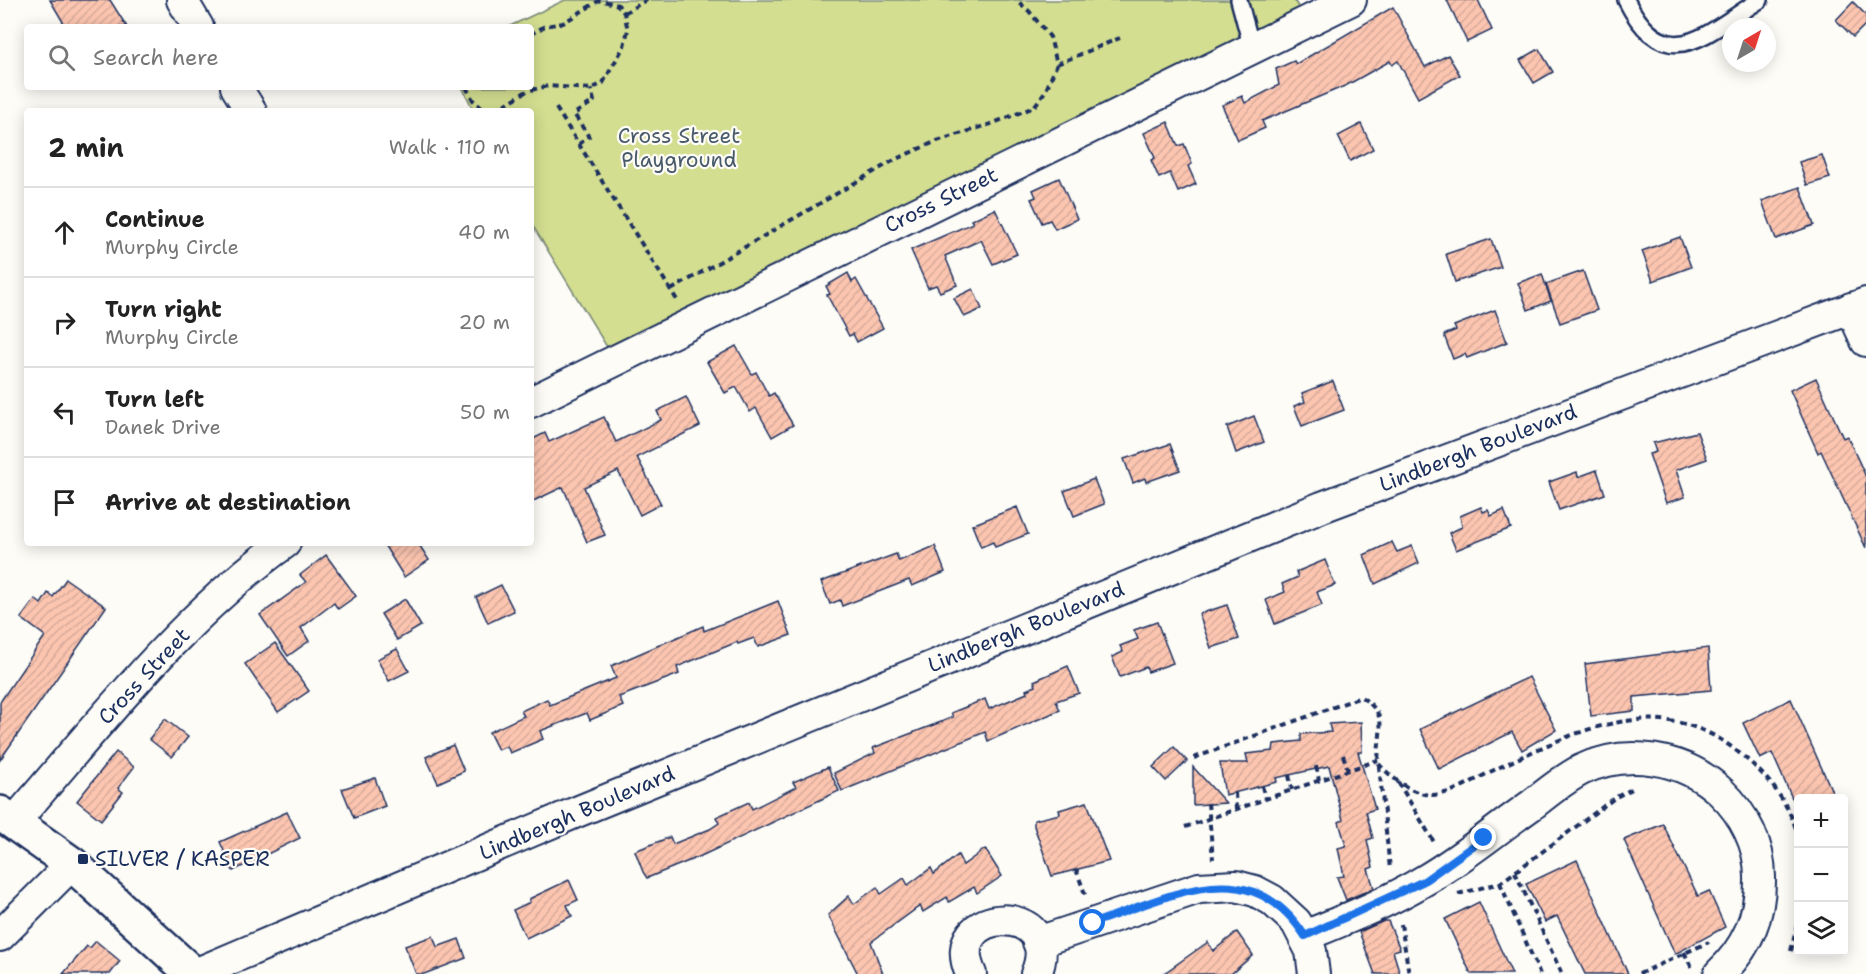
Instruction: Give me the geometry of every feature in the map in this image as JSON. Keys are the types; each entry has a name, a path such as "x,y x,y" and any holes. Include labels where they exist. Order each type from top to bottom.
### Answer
{"main road":[{"path":"7,818 72,864 194,974"}],"street":[{"path":"182,0 196,24"},
{"name":"Cross Street","path":"534,401 1352,0"},
{"path":"238,90 249,108"},
{"path":"1858,305 1866,341"},
{"name":"Lindbergh Boulevard","path":"194,974 590,807 1322,507 1858,305"},
{"name":"Cross Street","path":"7,818 228,589 281,546"},
{"path":"1305,936 1391,898 1444,867 1582,770 1621,759 1641,758 1680,766 1699,775 1729,800 1746,825 1757,853 1760,873 1757,914 1740,950 1719,974"},
{"path":"0,936 72,864"},
{"path":"1038,942 1183,893 1217,885 1236,886 1255,891 1272,900 1296,922 1311,951 1314,974"},
{"path":"971,974 966,957 968,943 975,931 986,923 1006,919 1020,922 1038,942 1041,958 1036,974"}],"lane":[{"path":"1239,0 1252,48"},
{"path":"1626,0 1636,20 1651,36 1672,44 1689,44 1760,0"}],"path":[{"path":"534,32 562,23 600,0 618,5 624,13 628,30 624,46 607,78 591,89 548,86 534,89"},
{"path":"624,13 647,0"},
{"path":"671,290 896,159 937,141 991,124 1034,107 1046,90 1058,64 1050,38 1029,11 1016,0"},
{"path":"1058,64 1120,38"},
{"path":"579,144 589,137 574,114 594,101 591,89"},
{"path":"467,90 472,100 481,108"},
{"path":"500,108 531,90"},
{"path":"556,108 679,303"},
{"path":"1185,827 1378,760 1380,714 1373,704 1361,697 1194,758"},
{"path":"1343,755 1348,770"},
{"path":"1379,764 1390,873"},
{"path":"1316,766 1319,780"},
{"path":"1289,775 1292,790"},
{"path":"1397,781 1434,842 1444,867"},
{"path":"1262,786 1265,799"},
{"path":"1448,899 1456,894 1500,883 1616,797 1641,786"},
{"path":"1235,793 1236,809"},
{"path":"1208,803 1213,858"},
{"path":"1076,869 1087,900"},
{"path":"1515,872 1562,974"},
{"path":"1500,883 1540,974"},
{"path":"1400,915 1409,974"},
{"path":"1401,923 1410,918"},
{"path":"1791,951 1794,938"},
{"path":"1639,974 1713,940"},
{"path":"1684,952 1695,974"}],"green space":[{"name":"Cross Street Playground","path":"565,0 1294,0 1299,8 607,347 534,228 534,108 472,108 464,90 534,90 534,24 514,24"}],"building":[{"path":"50,0 110,0 125,24 64,24"},
{"path":"1447,0 1478,0 1492,30 1467,42"},
{"path":"1853,2 1866,15 1866,24 1853,37 1836,20"},
{"path":"1393,7 1425,67 1448,55 1460,75 1418,98 1398,61 1392,65 1390,61 1347,85 1262,121 1265,128 1238,140 1222,105 1242,96 1245,103 1279,85 1276,69 1294,61 1296,64"},
{"path":"1539,49 1553,72 1534,83 1520,60"},
{"path":"1168,122 1178,146 1184,144 1192,164 1188,166 1196,184 1178,192 1170,173 1159,178 1151,160 1155,158 1144,133"},
{"path":"1361,124 1373,149 1350,161 1338,136"},
{"path":"1822,155 1830,178 1807,185 1799,162"},
{"path":"1059,178 1077,219 1055,229 1050,220 1042,223 1031,199 1036,197 1033,190"},
{"path":"1800,187 1814,225 1776,239 1762,201"},
{"path":"995,209 1017,254 993,264 981,240 945,256 957,285 940,292 936,285 928,288 911,250 973,223 971,220"},
{"path":"1680,237 1691,267 1653,281 1642,251"},
{"path":"1491,239 1501,267 1455,282 1446,254"},
{"path":"1583,271 1597,310 1560,323 1546,284"},
{"path":"848,273 852,282 856,279 883,328 857,342 853,334 849,336 827,295 830,294 826,286"},
{"path":"1542,274 1551,301 1528,310 1518,283"},
{"path":"973,289 982,309 964,317 954,298"},
{"path":"1495,310 1507,342 1467,358 1465,354 1453,359 1444,335 1456,330 1454,326"},
{"path":"736,346 752,374 756,372 769,396 774,393 793,425 772,437 756,408 750,412 736,387 725,393 707,362"},
{"path":"1816,378 1843,438 1847,436 1866,477 1866,548 1821,451 1818,453 1790,390"},
{"path":"1333,381 1344,410 1302,426 1294,406 1305,402 1302,393"},
{"path":"686,397 700,426 637,457 661,504 640,515 618,471 584,487 605,535 587,542 563,487 534,501 534,438 545,433 549,442 604,417 616,442 661,420 657,411"},
{"path":"1254,416 1264,442 1236,453 1227,427"},
{"path":"1697,432 1707,459 1676,470 1685,497 1666,503 1649,454 1656,452 1653,443"},
{"path":"1170,444 1180,470 1146,482 1145,478 1133,483 1124,459"},
{"path":"1597,470 1605,494 1559,510 1549,482 1577,472 1578,477"},
{"path":"1094,479 1104,504 1074,516 1064,491"},
{"path":"1017,507 1028,534 995,547 993,542 981,547 972,525"},
{"path":"1481,507 1483,512 1488,510 1491,516 1504,510 1511,528 1456,550 1449,533 1462,527 1460,516"},
{"path":"1392,542 1397,552 1412,546 1419,563 1375,584 1364,555"},
{"path":"385,546 420,546 429,560 404,577"},
{"path":"935,546 945,572 912,586 909,580 842,606 840,600 830,604 821,582 896,554 899,561"},
{"path":"326,555 356,596 338,609 334,603 301,628 309,641 288,656 260,615 306,582 300,575"},
{"path":"1325,560 1335,585 1317,592 1322,605 1275,624 1266,600 1285,592 1282,584 1298,577 1296,572"},
{"path":"66,579 106,607 0,760 0,702 45,636 21,618 35,599 41,604 48,593 53,597"},
{"path":"501,585 514,611 488,623 476,597"},
{"path":"405,599 421,626 397,640 381,614"},
{"path":"778,601 791,635 758,647 754,638 738,644 737,642 677,667 679,674 619,697 623,706 590,720 587,713 540,731 543,739 510,753 507,746 498,750 489,732 524,716 521,711 547,699 550,705 616,678 611,666 703,626 704,631"},
{"path":"1227,605 1239,639 1211,648 1199,614"},
{"path":"1157,622 1173,663 1148,672 1146,667 1120,677 1112,657 1123,652 1120,646 1138,639 1134,630"},
{"path":"275,643 309,691 278,712 245,664"},
{"path":"1708,648 1711,690 1634,697 1634,711 1591,716 1585,664"},
{"path":"397,649 409,671 389,681 377,659"},
{"path":"1068,666 1079,693 1056,701 1060,710 988,741 985,732 842,791 834,773 875,753 873,748 953,717 951,713 985,699 989,709 1027,693 1026,690 1036,686 1034,681"},
{"path":"1529,677 1556,730 1522,750 1512,732 1439,769 1420,729"},
{"path":"1791,699 1833,794 1794,794 1792,798 1772,753 1760,759 1743,723"},
{"path":"165,719 188,737 172,757 149,739"},
{"path":"1361,722 1362,752 1358,752 1375,809 1366,812 1373,838 1367,840 1373,867 1368,869 1374,888 1346,900 1337,877 1344,876 1338,848 1346,846 1339,822 1343,820 1329,766 1276,778 1277,782 1225,795 1220,763 1248,763 1246,754 1273,751 1274,744 1301,741 1301,734 1331,732 1329,724"},
{"path":"453,745 464,771 438,783 426,757"},
{"path":"1174,747 1187,761 1166,781 1153,767"},
{"path":"116,752 134,767 118,788 123,792 101,820 77,801"},
{"path":"828,767 839,791 701,856 647,878 643,872 635,851 670,837 673,844 710,829 719,823 716,817 749,802 752,809 796,787 793,782"},
{"path":"1193,767 1226,803 1193,805"},
{"path":"375,778 385,806 354,818 342,789"},
{"path":"1087,802 1109,861 1052,876 1034,826 1034,820 1060,814 1059,810"},
{"path":"287,812 300,838 233,871 220,842"},
{"path":"1663,824 1698,896 1709,891 1725,927 1675,954 1624,840"},
{"path":"985,849 1002,876 977,893 974,887 949,902 947,897 923,912 920,906 871,942 883,974 858,974 828,915 849,896 854,904 877,887 881,894 904,878 908,885 931,868 934,874 958,855 963,865"},
{"path":"1577,860 1628,974 1585,974 1557,916 1545,922 1526,884"},
{"path":"569,880 578,900 567,905 572,916 526,938 513,910 530,902 529,899"},
{"path":"1479,902 1512,974 1471,974 1445,919"},
{"path":"1388,921 1400,949 1393,951 1400,974 1375,974 1359,932"},
{"path":"1237,932 1253,955 1231,974 1163,974 1208,942 1213,951"},
{"path":"433,936 437,947 459,939 466,958 424,974 416,974 405,946"},
{"path":"96,941 120,961 110,974 63,974 87,946 90,948"}],"place":[{"name":"SILVER / KASPER","path":"83,859"}],"route":[{"path":"1093,923 1199,888 1217,885 1236,886 1255,891 1272,900 1296,922 1305,936 1356,915 1424,881 1484,838"}]}
